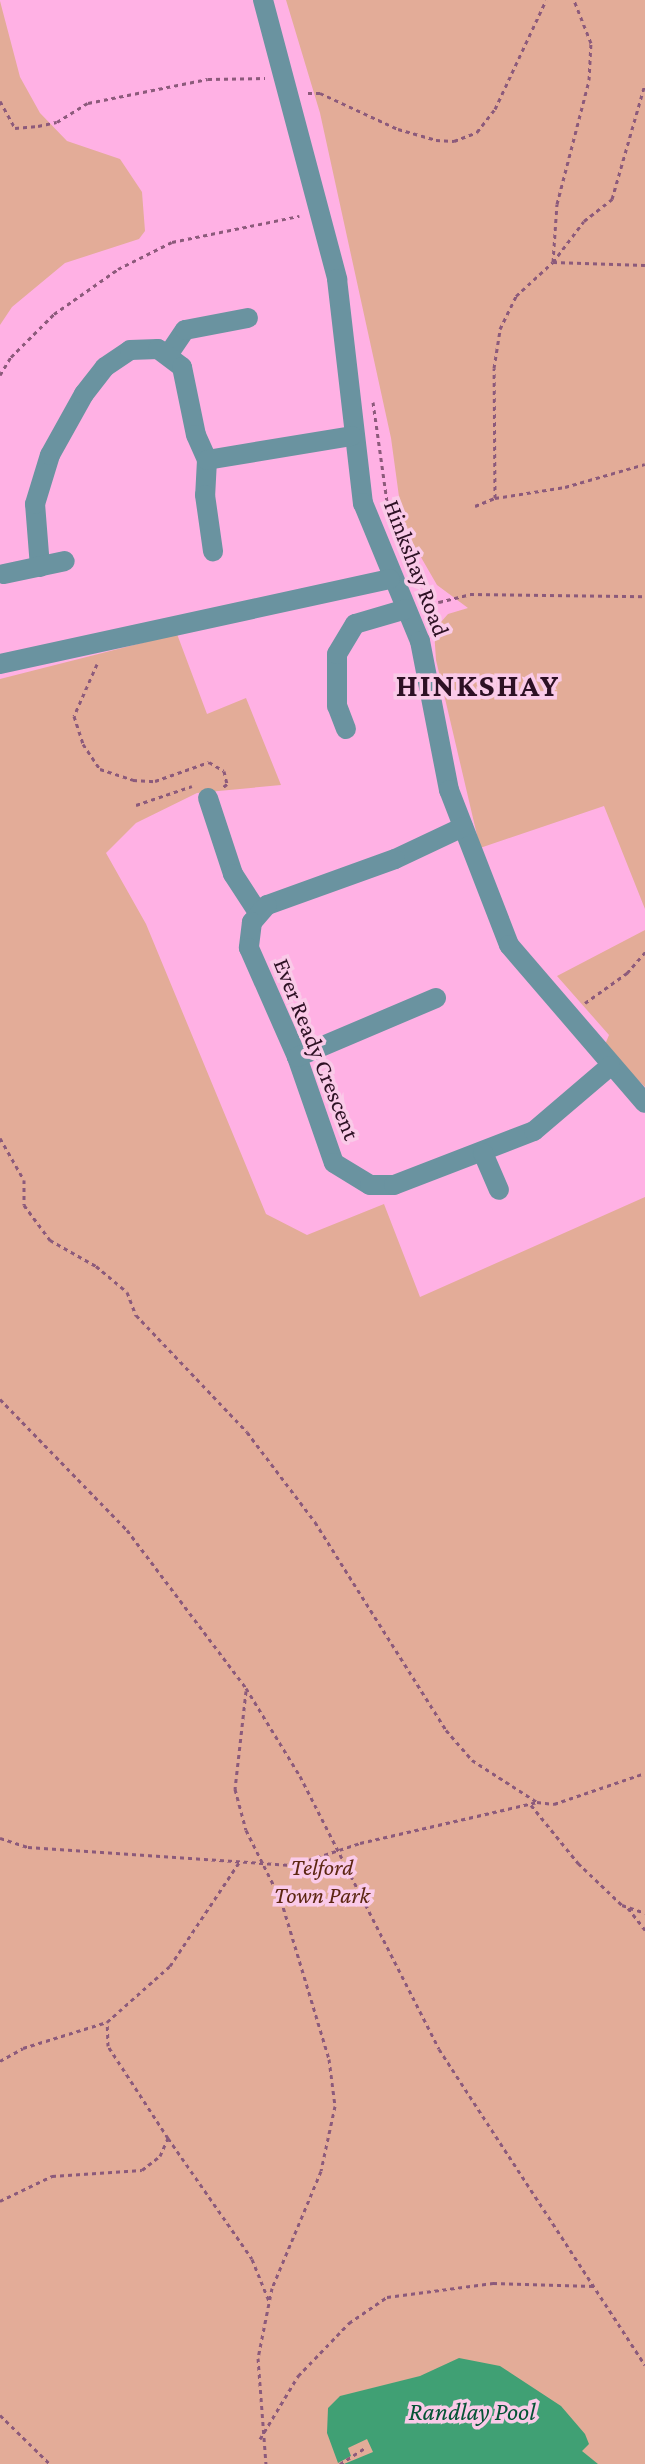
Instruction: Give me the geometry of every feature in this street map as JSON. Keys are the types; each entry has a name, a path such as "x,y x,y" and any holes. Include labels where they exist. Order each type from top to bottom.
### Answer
{"street":[{"name":"Hinkshay Road","path":"263,0 340,298 352,436 363,503 420,641 449,790 509,945 645,1103"},
{"path":"168,355 185,330 248,318"},
{"path":"40,567 35,504 41,477 84,394 105,367 130,350 158,349 168,355 185,375 196,435 207,460 205,495 213,551"},
{"path":"207,460 352,436"},
{"path":"4,574 65,561"},
{"path":"0,664 93,645 399,595"},
{"path":"346,729 337,706 337,654 355,624 399,595"},
{"path":"208,798 233,874 257,911 395,859 463,827"},
{"name":"Ever Ready Crescent","path":"257,911 249,948 297,1057 334,1163 351,1177 394,1185 483,1153 562,1111 610,1066"},
{"path":"297,1057 436,998"},
{"path":"483,1153 499,1190"}],"path":[{"path":"301,93 320,93 398,129 454,141 477,132 495,109 546,0"},
{"path":"553,262 557,204 589,80 591,43 574,0"},
{"path":"0,101 15,128 57,122 88,103 208,79 285,78"},
{"path":"495,498 494,368 500,329 516,296 553,262 584,221 612,199 645,84"},
{"path":"0,375 11,357 54,314 118,269 172,242 319,213"},
{"path":"553,262 645,265"},
{"path":"475,506 495,498 565,487 645,464"},
{"path":"399,595 439,602 470,594 645,596"},
{"path":"93,645 97,666 74,716 83,744 100,769 133,780 155,781 209,762 224,771 227,784 208,798 196,785 136,805"},
{"path":"567,1015 627,973 645,952"},
{"path":"0,1138 24,1180 24,1205 50,1240 96,1266 127,1292 136,1315 247,1432 315,1522 446,1730 472,1760 537,1802"},
{"path":"0,1399 127,1530 246,1688 300,1776 439,2049 645,2365"},
{"path":"246,1688 235,1789 260,1861 286,1914 329,2059 335,2106 321,2171 269,2301 258,2358 260,2439 266,2464"},
{"path":"0,1838 28,1847 294,1865 360,1843 537,1802 554,1804 645,1773"},
{"path":"530,1804 578,1863 628,1907 645,1930"},
{"path":"0,2061 23,2048 107,2022 170,1966 240,1861"},
{"path":"628,1907 645,1913"},
{"path":"107,2022 108,2046 252,2259 269,2301"},
{"path":"0,2201 52,2176 142,2170 160,2156 168,2138"},
{"path":"260,2439 298,2376 349,2323 387,2297 493,2283 593,2286"},
{"path":"0,2415 50,2464"},
{"path":"340,2464 365,2448"}],"green space":[{"path":"286,0 645,0 645,909 604,806 480,848 436,660 434,630 448,614 468,608 437,585 403,526 391,438 320,113"},
{"path":"0,1 20,77 40,113 67,141 120,159 142,192 145,231 139,239 65,263 12,307 0,325"},
{"name":"Telford Town Park","path":"177,634 207,714 246,698 281,785 197,793 136,823 106,853 146,924 266,1214 307,1235 384,1204 420,1297 645,1197 645,2464 0,2464 0,679"},
{"path":"645,930 645,1087 604,1047 609,1035 557,976"}],"water":[{"name":"Randlay Pool","path":"459,2358 500,2366 561,2406 585,2434 589,2444 582,2451 598,2464 344,2464 373,2452 367,2439 348,2448 351,2456 338,2463 327,2433 328,2408 340,2396 420,2376"}],"district":[{"name":"HINKSHAY","path":"478,685"}]}
